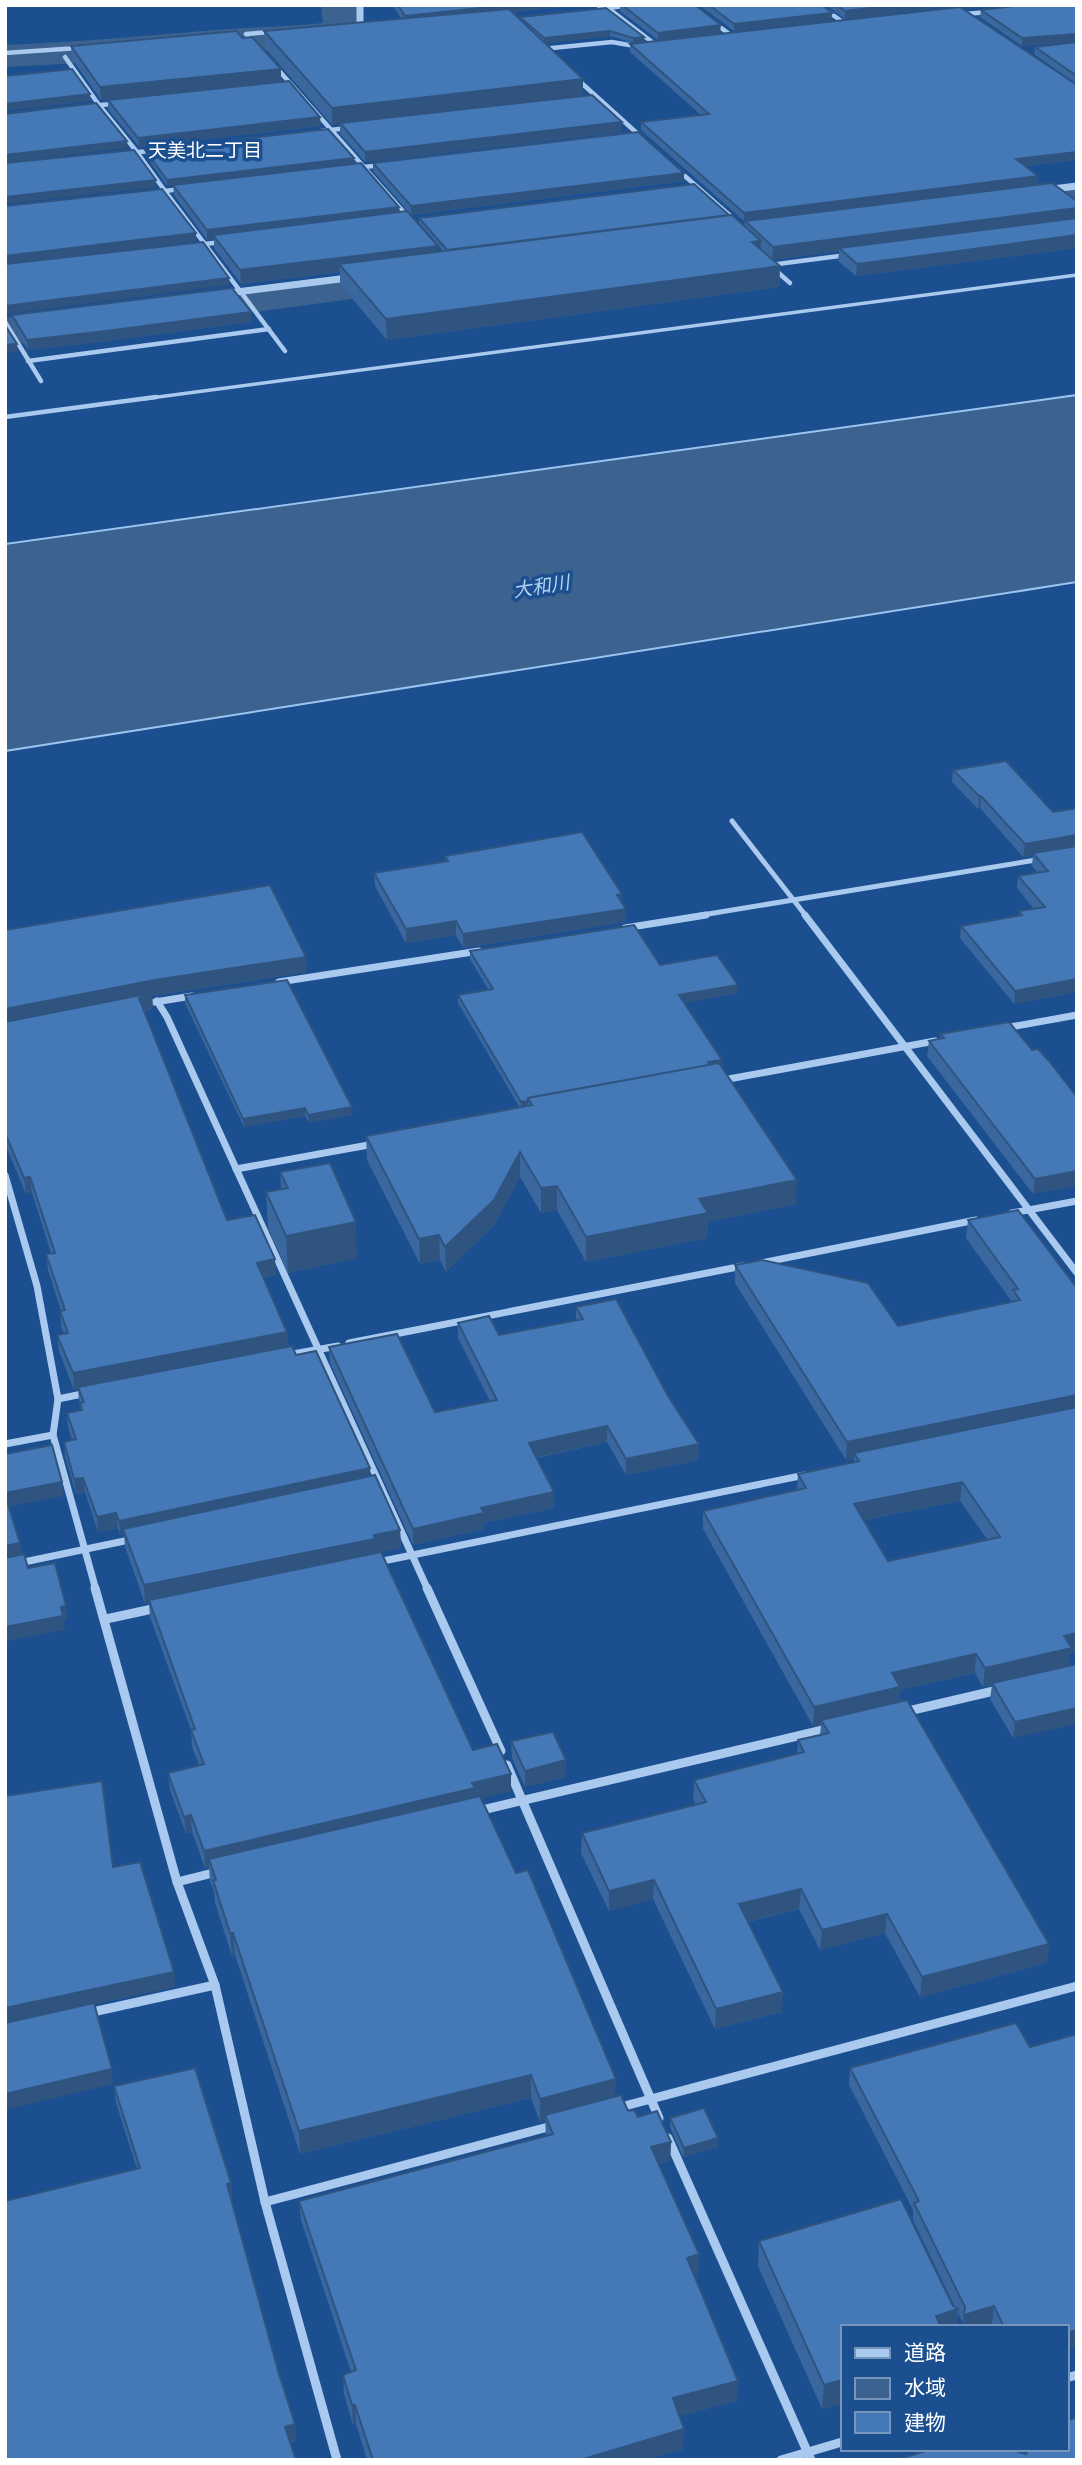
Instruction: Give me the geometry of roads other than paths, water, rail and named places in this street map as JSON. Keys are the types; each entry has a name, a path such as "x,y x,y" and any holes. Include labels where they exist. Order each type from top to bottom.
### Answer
{"street":[{"path":"360,5 360,24 365,30 381,32"},
{"path":"596,9 632,5"},
{"path":"819,5 844,23"},
{"path":"608,8 656,45"},
{"path":"960,10 977,22"},
{"path":"966,14 993,11"},
{"path":"712,21 732,36"},
{"path":"831,25 856,22"},
{"path":"350,25 360,24"},
{"path":"233,35 282,31"},
{"path":"246,34 256,44"},
{"path":"719,38 744,35"},
{"path":"533,42 551,58"},
{"path":"542,49 612,42 633,48 668,44"},
{"path":"5,53 86,48"},
{"path":"65,57 285,351"},
{"path":"274,64 410,219 396,221"},
{"path":"61,72 74,71"},
{"path":"571,74 648,143"},
{"path":"278,86 292,85"},
{"path":"587,101 600,99"},
{"path":"86,107 127,102"},
{"path":"319,131 359,127"},
{"path":"625,136 639,135"},
{"path":"124,154 163,149"},
{"path":"352,169 392,164"},
{"path":"676,168 744,228"},
{"path":"682,186 695,185"},
{"path":"1035,191 1077,186"},
{"path":"152,192 192,187"},
{"path":"732,229 744,228"},
{"path":"192,246 233,241"},
{"path":"789,283 769,264 850,254"},
{"path":"212,295 370,275"},
{"path":"5,417 1077,275"},
{"path":"19,318 5,321 41,382"},
{"path":"28,360 268,329"},
{"path":"732,821 907,1046 1077,1273"},
{"path":"619,929 796,902 1050,857"},
{"path":"266,984 483,950"},
{"path":"144,1004 198,995"},
{"path":"157,1001 319,1349 523,1800 650,2099 809,2456"},
{"path":"998,1029 1077,1014"},
{"path":"715,1081 946,1038"},
{"path":"236,1169 387,1141"},
{"path":"5,1175 18,1211 47,1331 58,1399 53,1434 177,1882 215,1985 265,2202 337,2460"},
{"path":"1002,1216 1077,1201"},
{"path":"277,1357 988,1218"},
{"path":"58,1399 99,1391"},
{"path":"5,1444 53,1434"},
{"path":"372,1563 819,1472"},
{"path":"367,1489 381,1486"},
{"path":"5,1566 140,1538"},
{"path":"106,1619 173,1605"},
{"path":"888,1716 1009,1687"},
{"path":"470,1813 834,1728"},
{"path":"177,1882 230,1869"},
{"path":"71,2017 215,1985"},
{"path":"610,2110 1077,1986"},
{"path":"265,2202 557,2124"},
{"path":"781,2460 809,2456 841,2442"}],"water":[{"name":"大和川","path":"1077,395 1077,582 5,751 5,544"}],"waterway":[{"path":"5,56 102,52 219,41 276,40 342,31 339,5"},
{"path":"974,209 1077,196"},
{"path":"5,332 439,276"}],"district":[{"name":"天美北二丁目","path":"205,150"}]}
